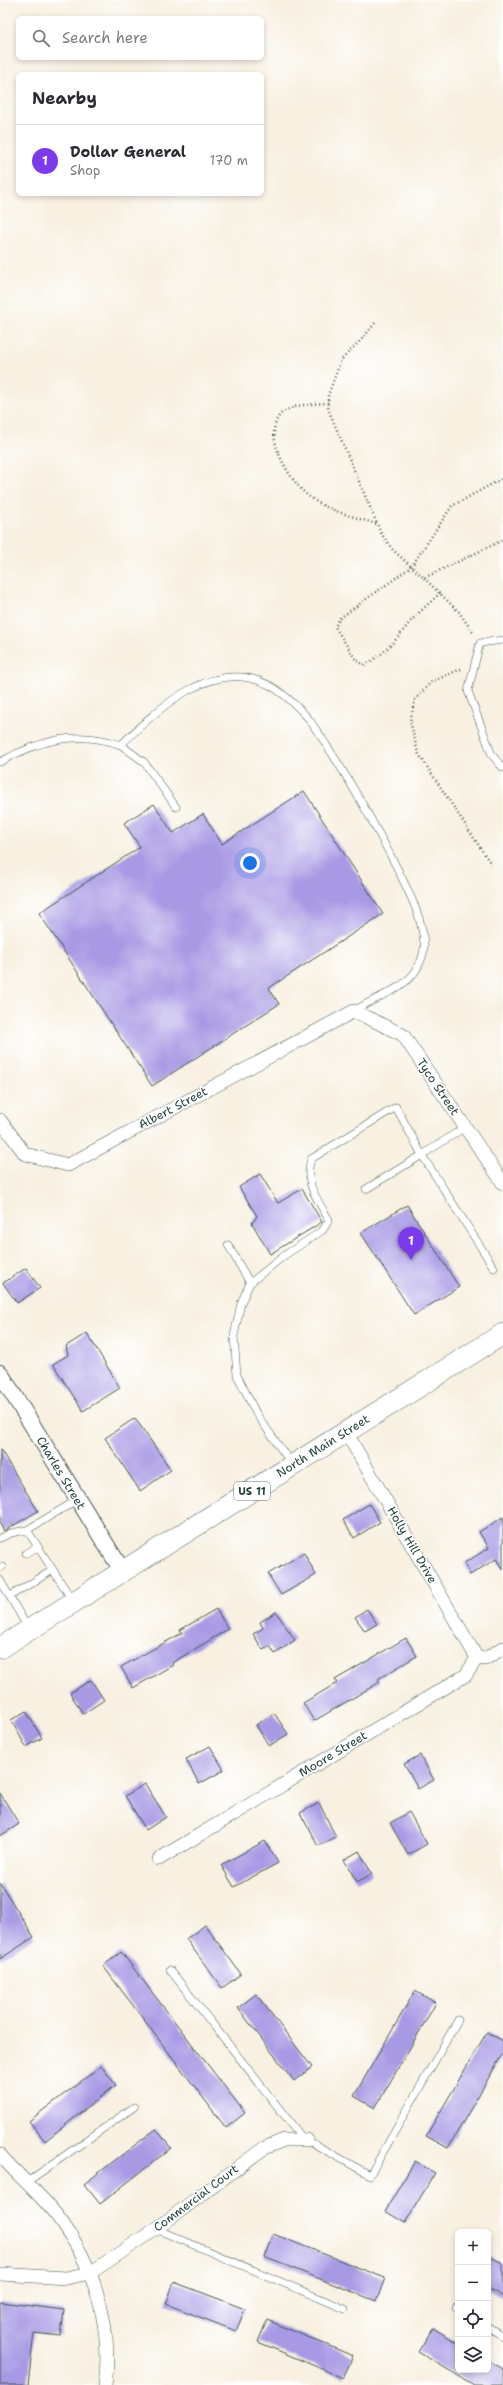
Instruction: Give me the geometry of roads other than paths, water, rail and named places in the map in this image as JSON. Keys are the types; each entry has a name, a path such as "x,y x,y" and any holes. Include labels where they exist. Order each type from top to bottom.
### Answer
{"main road":[{"name":"North Main Street","path":"0,1648 503,1334"}],"street":[{"name":"Albert Street","path":"0,1120 25,1154 68,1165 354,1011"},
{"name":"Tyco Street","path":"354,1011 403,1035 503,1182"},
{"name":"Charles Street","path":"0,1373 122,1572"},
{"name":"Holly Hill Drive","path":"346,1432 477,1658"},
{"path":"477,1658 485,1658 503,1648"},
{"name":"Moore Street","path":"159,1859 466,1674 477,1658"},
{"name":"Commercial Court","path":"90,2273 156,2229 264,2148 284,2140 305,2140"},
{"path":"0,2155 27,2182 54,2213 84,2258 99,2299 106,2337 105,2385"},
{"path":"0,2274 66,2278 90,2273"}],"lane":[{"path":"503,640 480,643 468,691 492,755 503,768"},
{"path":"121,745 144,723 170,702 197,685 221,677 253,679 269,685 295,704 308,718 371,818 407,888 421,926 424,944 415,972 402,984 354,1011"},
{"path":"0,762 33,747 64,738 87,737 121,745 144,762 176,807"},
{"path":"292,1465 257,1415 237,1375 234,1336 241,1304 250,1283 285,1255 323,1230 329,1220 309,1181 307,1171 311,1159 396,1107 422,1156 494,1268"},
{"path":"366,1189 422,1156 465,1127"},
{"path":"228,1245 250,1283"},
{"path":"0,1538 10,1533 27,1530 77,1500"},
{"path":"27,1530 74,1602"},
{"path":"26,1553 38,1547"},
{"path":"10,1596 53,1570"},
{"path":"0,1580 2,1589 10,1596 30,1630"},
{"path":"170,1970 305,2140 370,2175 458,2020"},
{"path":"27,2182 134,2108"},
{"path":"156,2229 345,2309"},
{"path":"491,2329 503,2336"}],"place":[{"name":"Dollar General","path":"411,1260"}]}
